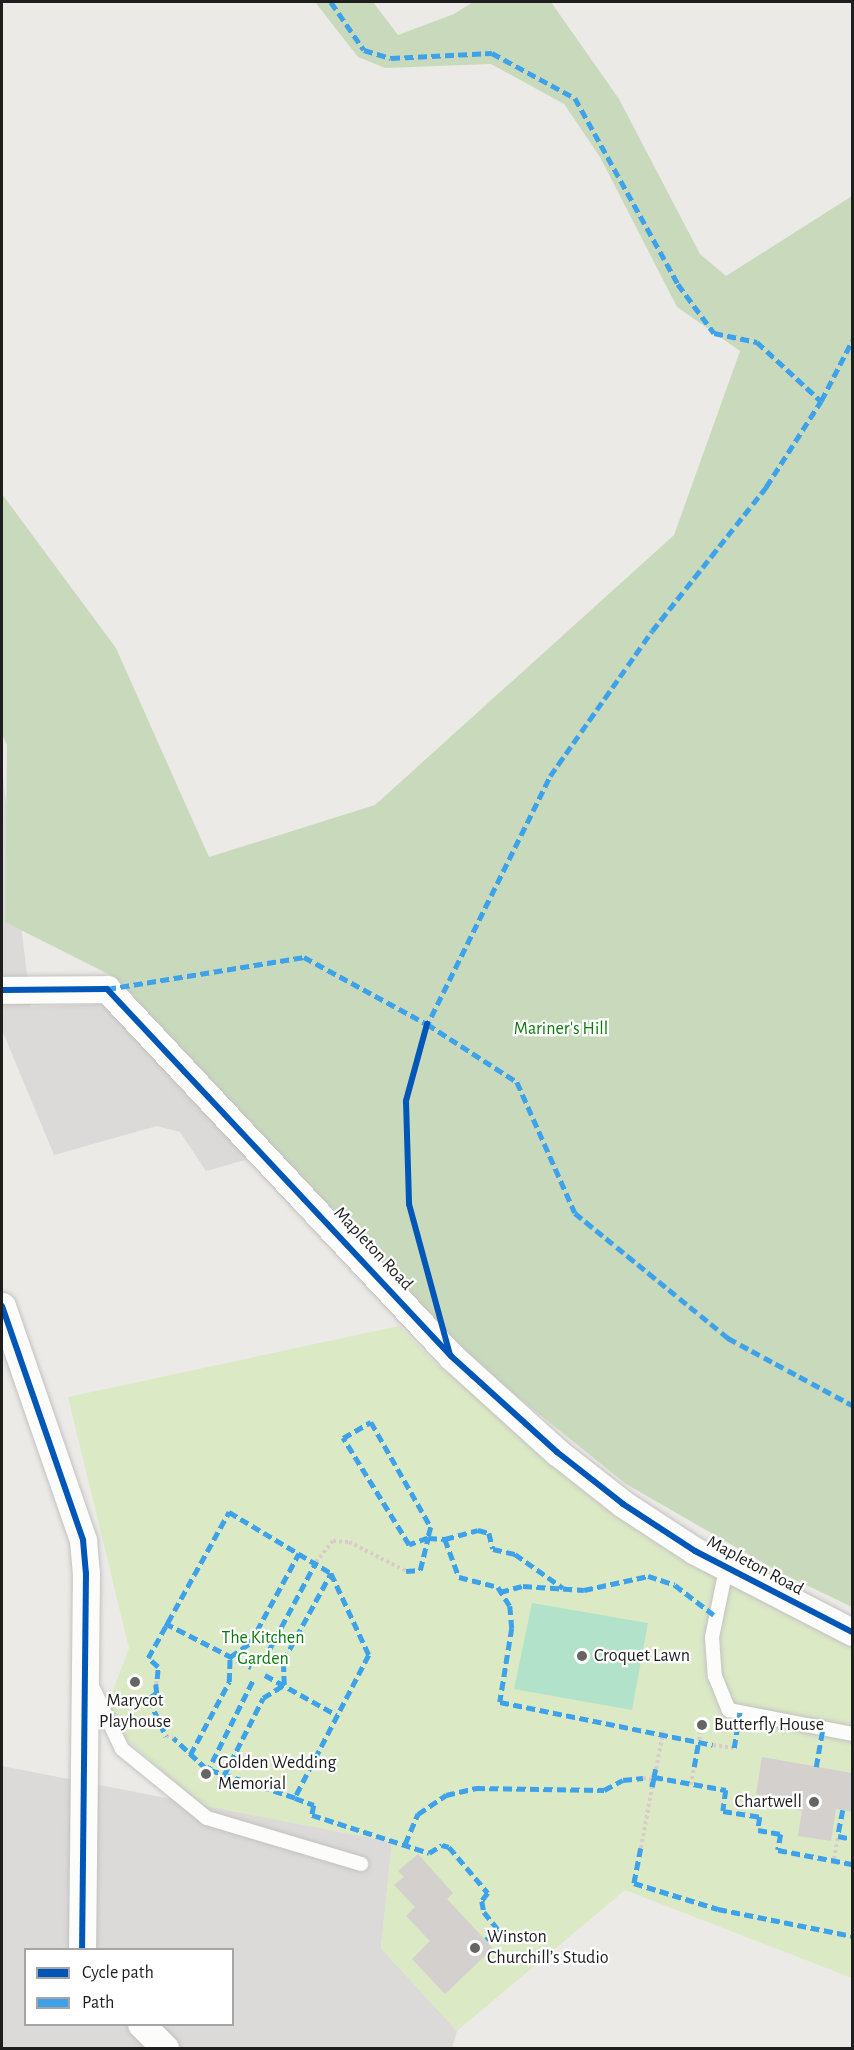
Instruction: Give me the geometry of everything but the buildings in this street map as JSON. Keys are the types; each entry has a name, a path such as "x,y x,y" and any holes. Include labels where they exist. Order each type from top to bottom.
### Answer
{"street":[{"name":"Mapleton Road","path":"2,990 107,989 450,1356 597,1485 726,1569 852,1632"},
{"path":"2,1306 83,1540 82,1948"},
{"path":"142,2026 165,2049"}],"lane":[{"path":"726,1569 712,1637 715,1676 729,1710 852,1734"},
{"path":"84,1670 122,1749 207,1818 361,1864"}],"path":[{"path":"316,1562 333,1541 349,1542 406,1571"},
{"path":"699,1740 701,1730"},
{"path":"656,1769 663,1732"},
{"path":"166,1736 173,1738"},
{"path":"713,1744 734,1748"},
{"path":"691,1785 694,1767"},
{"path":"643,1778 654,1780"},
{"path":"641,1848 652,1787"},
{"path":"834,1859 838,1836"}],"shaded area":[{"path":"2,769 31,1007 102,1004 252,1158 206,1171 180,1132 157,1126 54,1155 2,1030"},
{"path":"2,1766 392,1842 381,1948 457,2031 452,2048 2,2048"}],"green space":[{"name":"Mariner's Hill","path":"315,2 373,2 398,35 454,14 473,2 551,2 619,99 700,254 726,276 852,196 852,1607 779,1572 626,1484 472,1360 116,978 5,922 7,745 2,734 2,494 116,648 209,857 375,805 674,535 740,351 677,307 600,157 564,104 491,64 385,68 358,57"},
{"name":"The Kitchen Garden","path":"399,1326 437,1365 596,1490 852,1641 852,1978 625,1890 457,2031 381,1948 392,1842 200,1805 116,1730 108,1704 129,1648 68,1397"},
{"name":"Croquet Lawn","path":"532,1603 648,1623 632,1710 514,1689"}],"marked path":[{"path":"331,2 364,50 391,58 492,53 575,98 678,284 714,333 757,342 821,401"},
{"path":"425,1029 550,776 652,631 766,487 821,401 852,341"},
{"path":"107,989 304,957 427,1024 517,1082 575,1213 728,1338 852,1405"},
{"path":"371,1422 431,1527 428,1538 409,1545 343,1438 371,1422"},
{"path":"157,1679 158,1667 148,1658 229,1512 331,1573 369,1655 295,1798 206,1769 173,1738"},
{"path":"445,1539 478,1530 489,1533 493,1549 515,1554 563,1588"},
{"path":"406,1571 420,1570 428,1538 445,1539 459,1577 498,1587 510,1606 512,1628 500,1702 713,1745"},
{"path":"190,1755 229,1682 230,1657 250,1643 299,1553"},
{"path":"262,1663 316,1562"},
{"path":"224,1775 263,1698 284,1685 283,1661 331,1573"},
{"path":"500,1592 523,1586 584,1590 648,1576 675,1585 714,1615"},
{"path":"165,1623 251,1667"},
{"path":"265,1675 337,1715"},
{"path":"206,1774 254,1678"},
{"path":"156,1684 157,1693 149,1699 166,1736"},
{"path":"734,1748 740,1712"},
{"path":"816,1767 823,1727"},
{"path":"694,1767 699,1740"},
{"path":"656,1769 652,1787 654,1777 726,1790 723,1811 760,1817 758,1830 781,1834 778,1850 852,1864"},
{"path":"405,1844 418,1814 446,1795 476,1788 604,1790 623,1780 643,1778"},
{"path":"295,1798 314,1805 312,1815 429,1853 442,1845 449,1847 488,1893 482,1901 484,1912 498,1929 486,1940"},
{"path":"843,1810 838,1836 852,1839"},
{"path":"641,1848 634,1883 718,1909 852,1936"}],"cycle path":[{"path":"2,990 107,989 451,1356 557,1452 623,1504 695,1551 852,1632"},
{"path":"427,1024 406,1101 409,1204 450,1355"},
{"path":"2,1306 83,1540 86,1573 82,1948"}],"place":[{"name":"Croquet Lawn","path":"582,1656"},
{"name":"Marycot Playhouse","path":"135,1682"},
{"name":"Butterfly House","path":"702,1725"},
{"name":"Golden Wedding Memorial","path":"206,1774"},
{"name":"Chartwell","path":"814,1802"},
{"name":"Winston Churchill’s Studio","path":"475,1948"}]}
